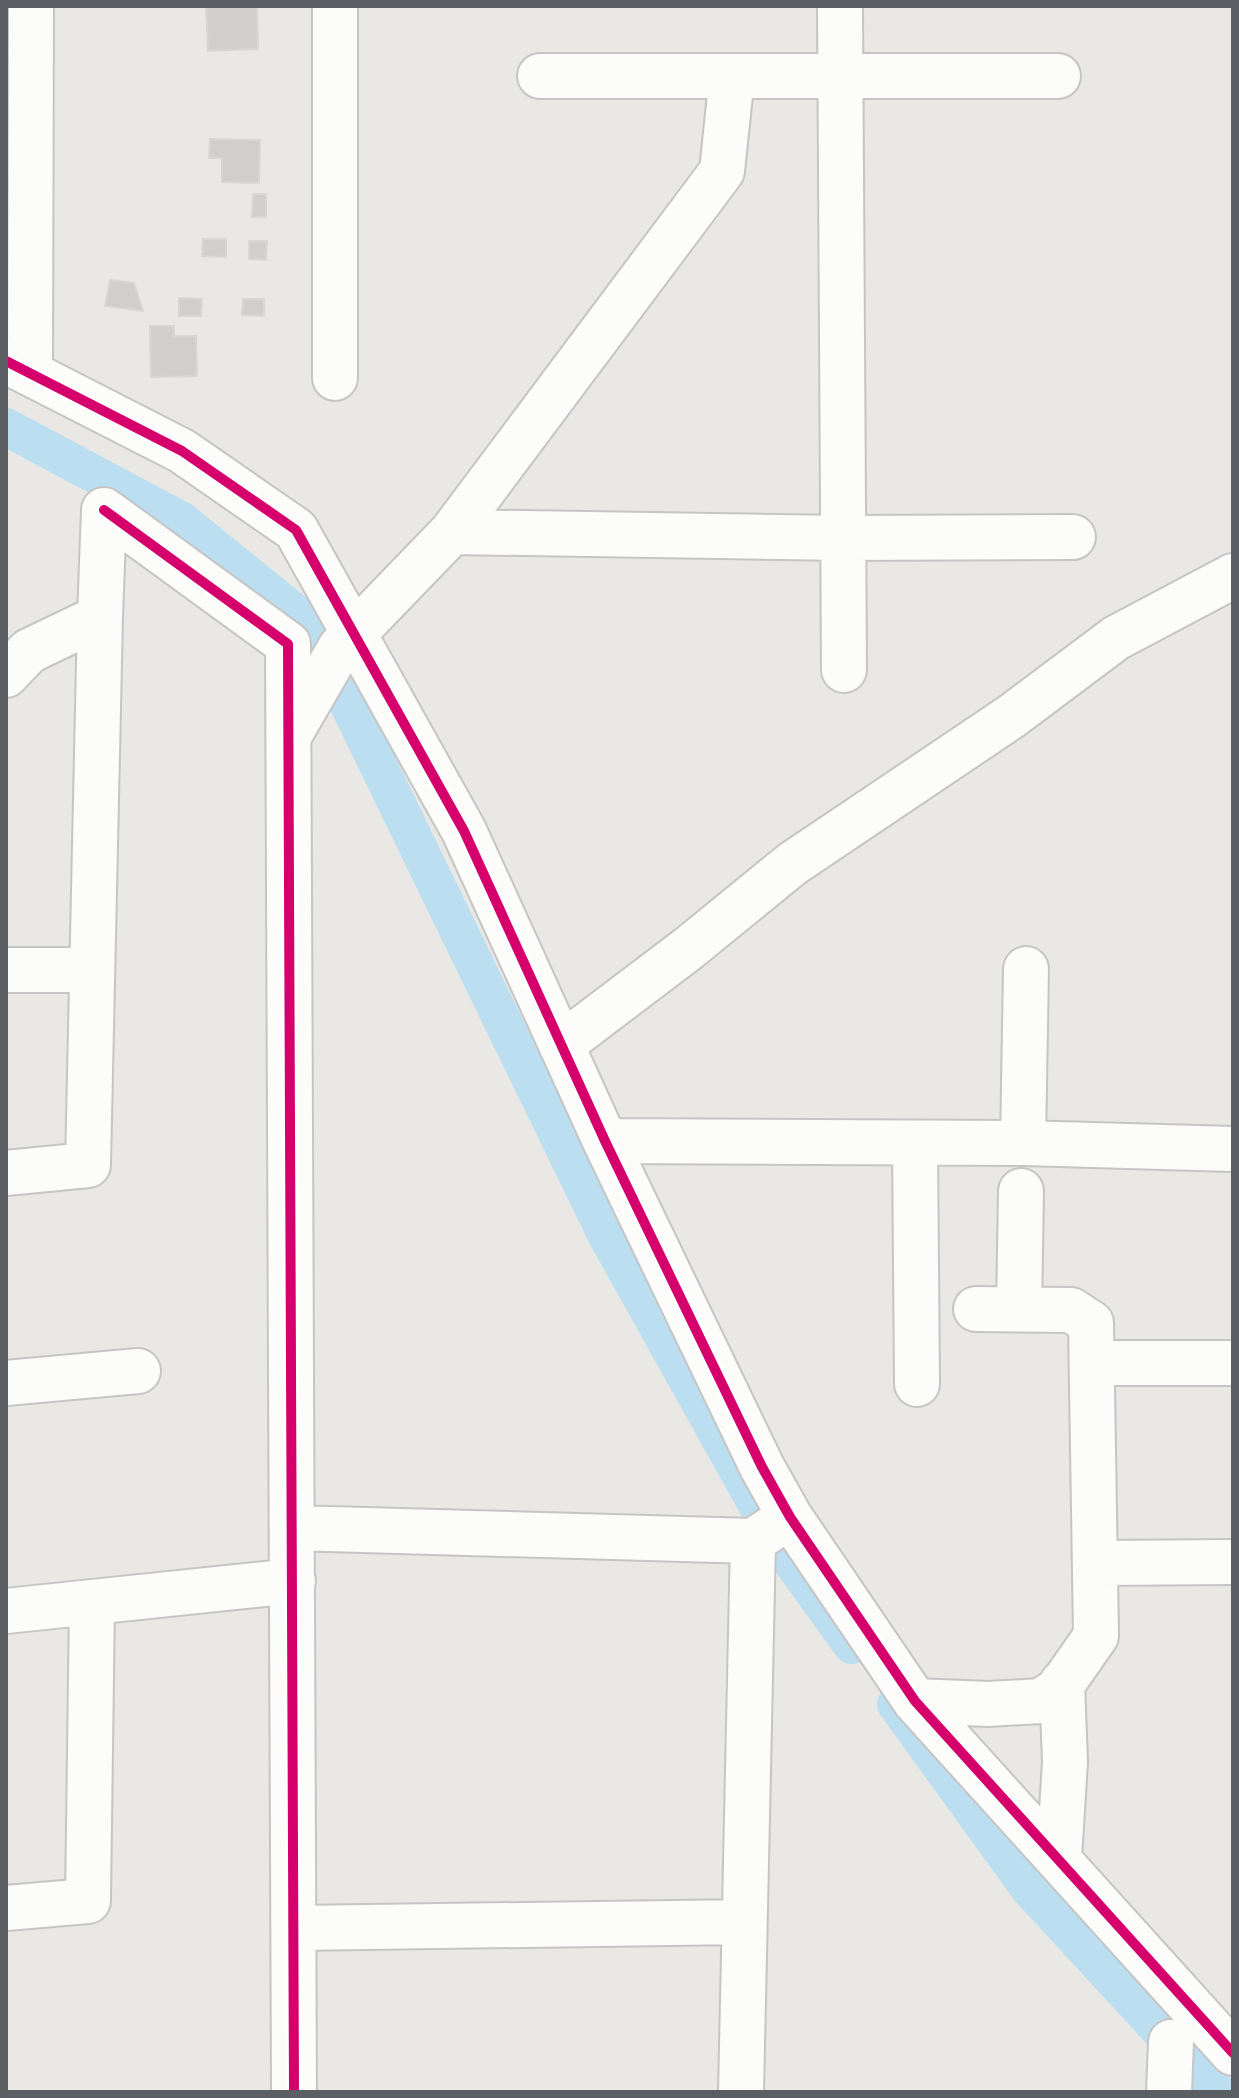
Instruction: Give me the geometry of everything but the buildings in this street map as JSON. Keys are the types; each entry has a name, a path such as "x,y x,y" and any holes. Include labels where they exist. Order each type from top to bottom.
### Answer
{"street":[{"path":"31,6 18,366 182,451 296,530 338,654 464,831 605,1141 762,1467 768,1531 744,1922 741,2092"},
{"path":"335,6 335,378"},
{"path":"840,6 844,670"},
{"path":"540,76 1058,76"},
{"path":"287,740 338,654 452,532 497,476 722,171 732,76"},
{"path":"6,1173 88,1165 104,510 288,644 294,2092"},
{"path":"452,532 843,538 1073,537"},
{"path":"561,1045 689,948 792,864 1012,716 1116,638 1233,576"},
{"path":"6,675 29,651 100,617"},
{"path":"1023,1143 1026,969"},
{"path":"6,970 92,970"},
{"path":"605,1141 1023,1143 1233,1149"},
{"path":"915,1143 917,1384"},
{"path":"1019,1309 1021,1191"},
{"path":"915,1701 988,1704 1041,1701 1062,1683 1096,1636 1091,1323 1071,1310 976,1309"},
{"path":"1093,1363 1233,1363"},
{"path":"6,1383 138,1371"},
{"path":"293,1528 768,1531 915,1701 1233,2053"},
{"path":"1096,1563 1233,1562"},
{"path":"6,1611 293,1581"},
{"path":"6,1908 88,1901 92,1602"},
{"path":"1059,1858 1065,1762 1062,1683"},
{"path":"294,1928 744,1922"},
{"path":"1169,2092 1171,2042"}],"waterway":[{"path":"6,427 182,521 310,625 606,1234 779,1544 852,1645"},
{"path":"896,1704 1029,1888 1217,2092"}],"cycle path":[{"path":"6,361 182,451 296,530 464,831 605,1141 762,1467 790,1517 915,1701 1233,2053"},
{"path":"104,510 288,644 294,2092"}]}
